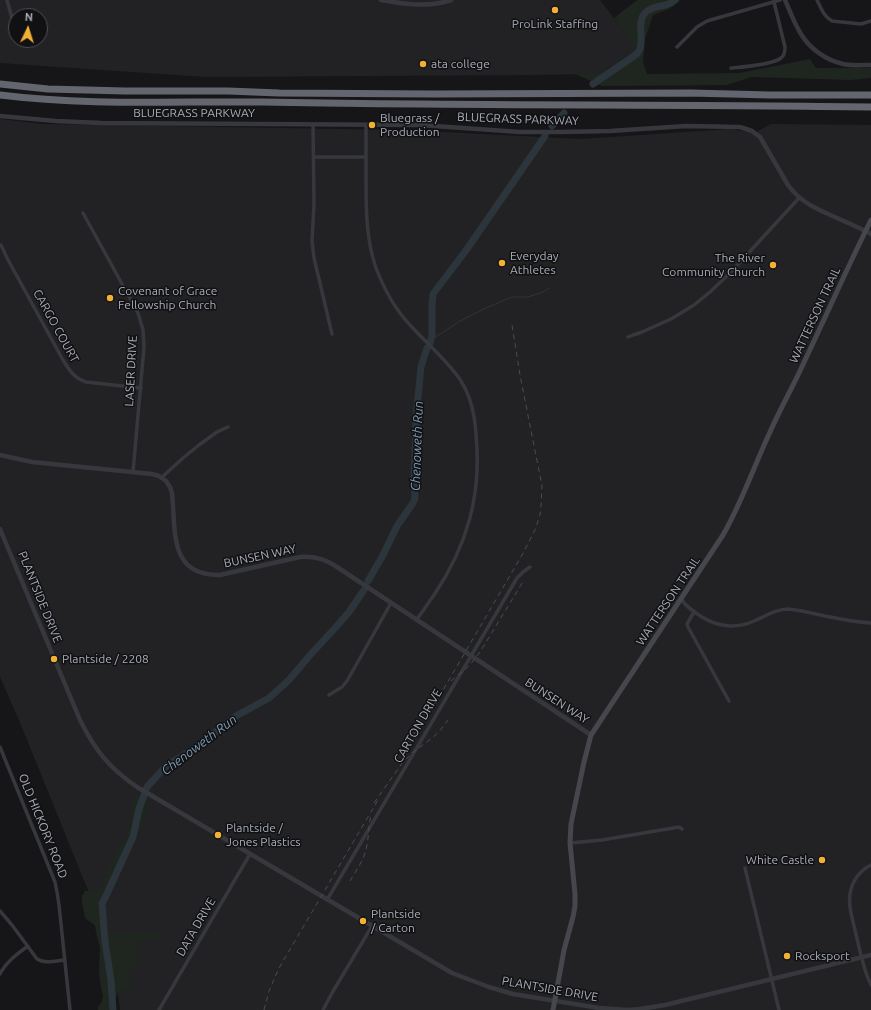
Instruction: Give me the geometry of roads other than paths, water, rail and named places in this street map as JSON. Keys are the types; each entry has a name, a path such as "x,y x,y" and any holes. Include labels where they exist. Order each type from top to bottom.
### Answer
{"highway":[{"path":"0,84 56,89 279,93 691,93 871,95"},
{"path":"0,95 32,99 125,103 255,102 604,106 782,105 871,107"}],"main road":[{"name":"WATTERSON TRAIL","path":"553,1010 564,950 575,906 570,843 571,824 591,735 723,535 737,510 768,434 805,360 871,220"}],"street":[{"path":"381,0 417,5 451,0"},
{"path":"677,47 697,27 707,21 780,0"},
{"path":"785,0 801,34 818,52 842,64 871,65"},
{"path":"817,0 822,12 832,21 861,24 871,21"},
{"path":"731,68 764,64 780,59 784,54 785,47 774,2"},
{"name":"BLUEGRASS PARKWAY","path":"0,116 102,123 420,125 520,132 610,131 686,126 740,127 752,131 760,137 788,185 799,198 812,206 871,234"},
{"path":"313,124 314,204 312,241 314,258 332,334"},
{"path":"366,125 366,221 369,242 376,268 387,292 402,315 454,372 461,382 470,399 478,449 478,475 474,502 461,545 448,572 416,620"},
{"path":"314,157 366,157"},
{"path":"628,338 669,320 693,306 732,271 799,198"},
{"name":"LASER DRIVE","path":"83,213 129,295 140,319 143,330 144,347 141,388 132,472"},
{"name":"CARGO COURT","path":"1,245 63,360 74,375 78,379 86,382 141,388"},
{"path":"0,455 32,462 152,474 161,478 211,436 228,427"},
{"name":"BUNSEN WAY","path":"161,478 166,481 172,493 178,551 185,562 196,571 204,574 220,575 300,557 313,557 328,561 591,735"},
{"name":"PLANTSIDE DRIVE","path":"0,529 75,710 96,750 112,768 136,787 452,973 501,991 598,1008 627,1010 665,1005 871,955"},
{"name":"CARTON DRIVE","path":"327,900 517,578 530,567"},
{"path":"681,599 684,604 708,621 727,626 742,625 776,611 790,609 842,620 871,623"},
{"path":"329,695 342,687 347,680 391,603"},
{"path":"694,612 688,627 729,701"},
{"name":"OLD HICKORY ROAD","path":"0,747 55,882 59,905 70,1010"},
{"path":"570,843 602,840 679,827 682,829"},
{"name":"DATA DRIVE","path":"159,1010 250,854"},
{"path":"871,865 865,868 856,878 851,888 850,896 850,907 866,973 871,985"},
{"path":"745,868 779,1010"},
{"path":"0,911 28,946 34,956 41,961 46,962 64,960"},
{"path":"323,1010 372,926"},
{"path":"0,974 4,966 28,946"}],"waterway":[{"name":"Chenoweth Run","path":"593,84 637,54 641,44 641,20 646,12 675,0"},
{"name":"Chenoweth Run","path":"552,126 564,113"},
{"name":"Chenoweth Run","path":"430,343 432,336 433,294 467,249 545,136"},
{"path":"431,340 460,321 486,308 512,297 528,297 543,292 549,288"},
{"name":"Chenoweth Run","path":"368,581 397,526 415,498 414,478 416,418 421,367 427,348"},
{"name":"Chenoweth Run","path":"113,1010 102,903 133,837 139,809 147,787 166,766 192,750 236,716 269,698 289,680 349,612 364,590"}],"railway":[{"path":"439,697 522,555 535,530 540,515 542,486 520,375 512,325"},
{"path":"451,681 469,666 480,652 524,580"},
{"path":"403,749 427,716 441,693"},
{"path":"374,803 403,762 439,732 448,720"},
{"path":"264,1010 269,991 279,968 378,800"},
{"path":"350,881 365,853 371,815"}],"place":[{"name":"ProLink Staffing","path":"555,10"},
{"name":"ata college","path":"423,64"},
{"name":"Bluegrass / Production","path":"372,125"},
{"name":"Everyday Athletes","path":"502,263"},
{"name":"The River Community Church","path":"773,265"},
{"name":"Covenant of Grace Fellowship Church","path":"110,298"},
{"name":"Plantside / 2208","path":"54,659"},
{"name":"Plantside / Jones Plastics","path":"218,835"},
{"name":"White Castle","path":"822,860"},
{"name":"Plantside / Carton","path":"363,921"},
{"name":"Rocksport","path":"787,956"}]}
